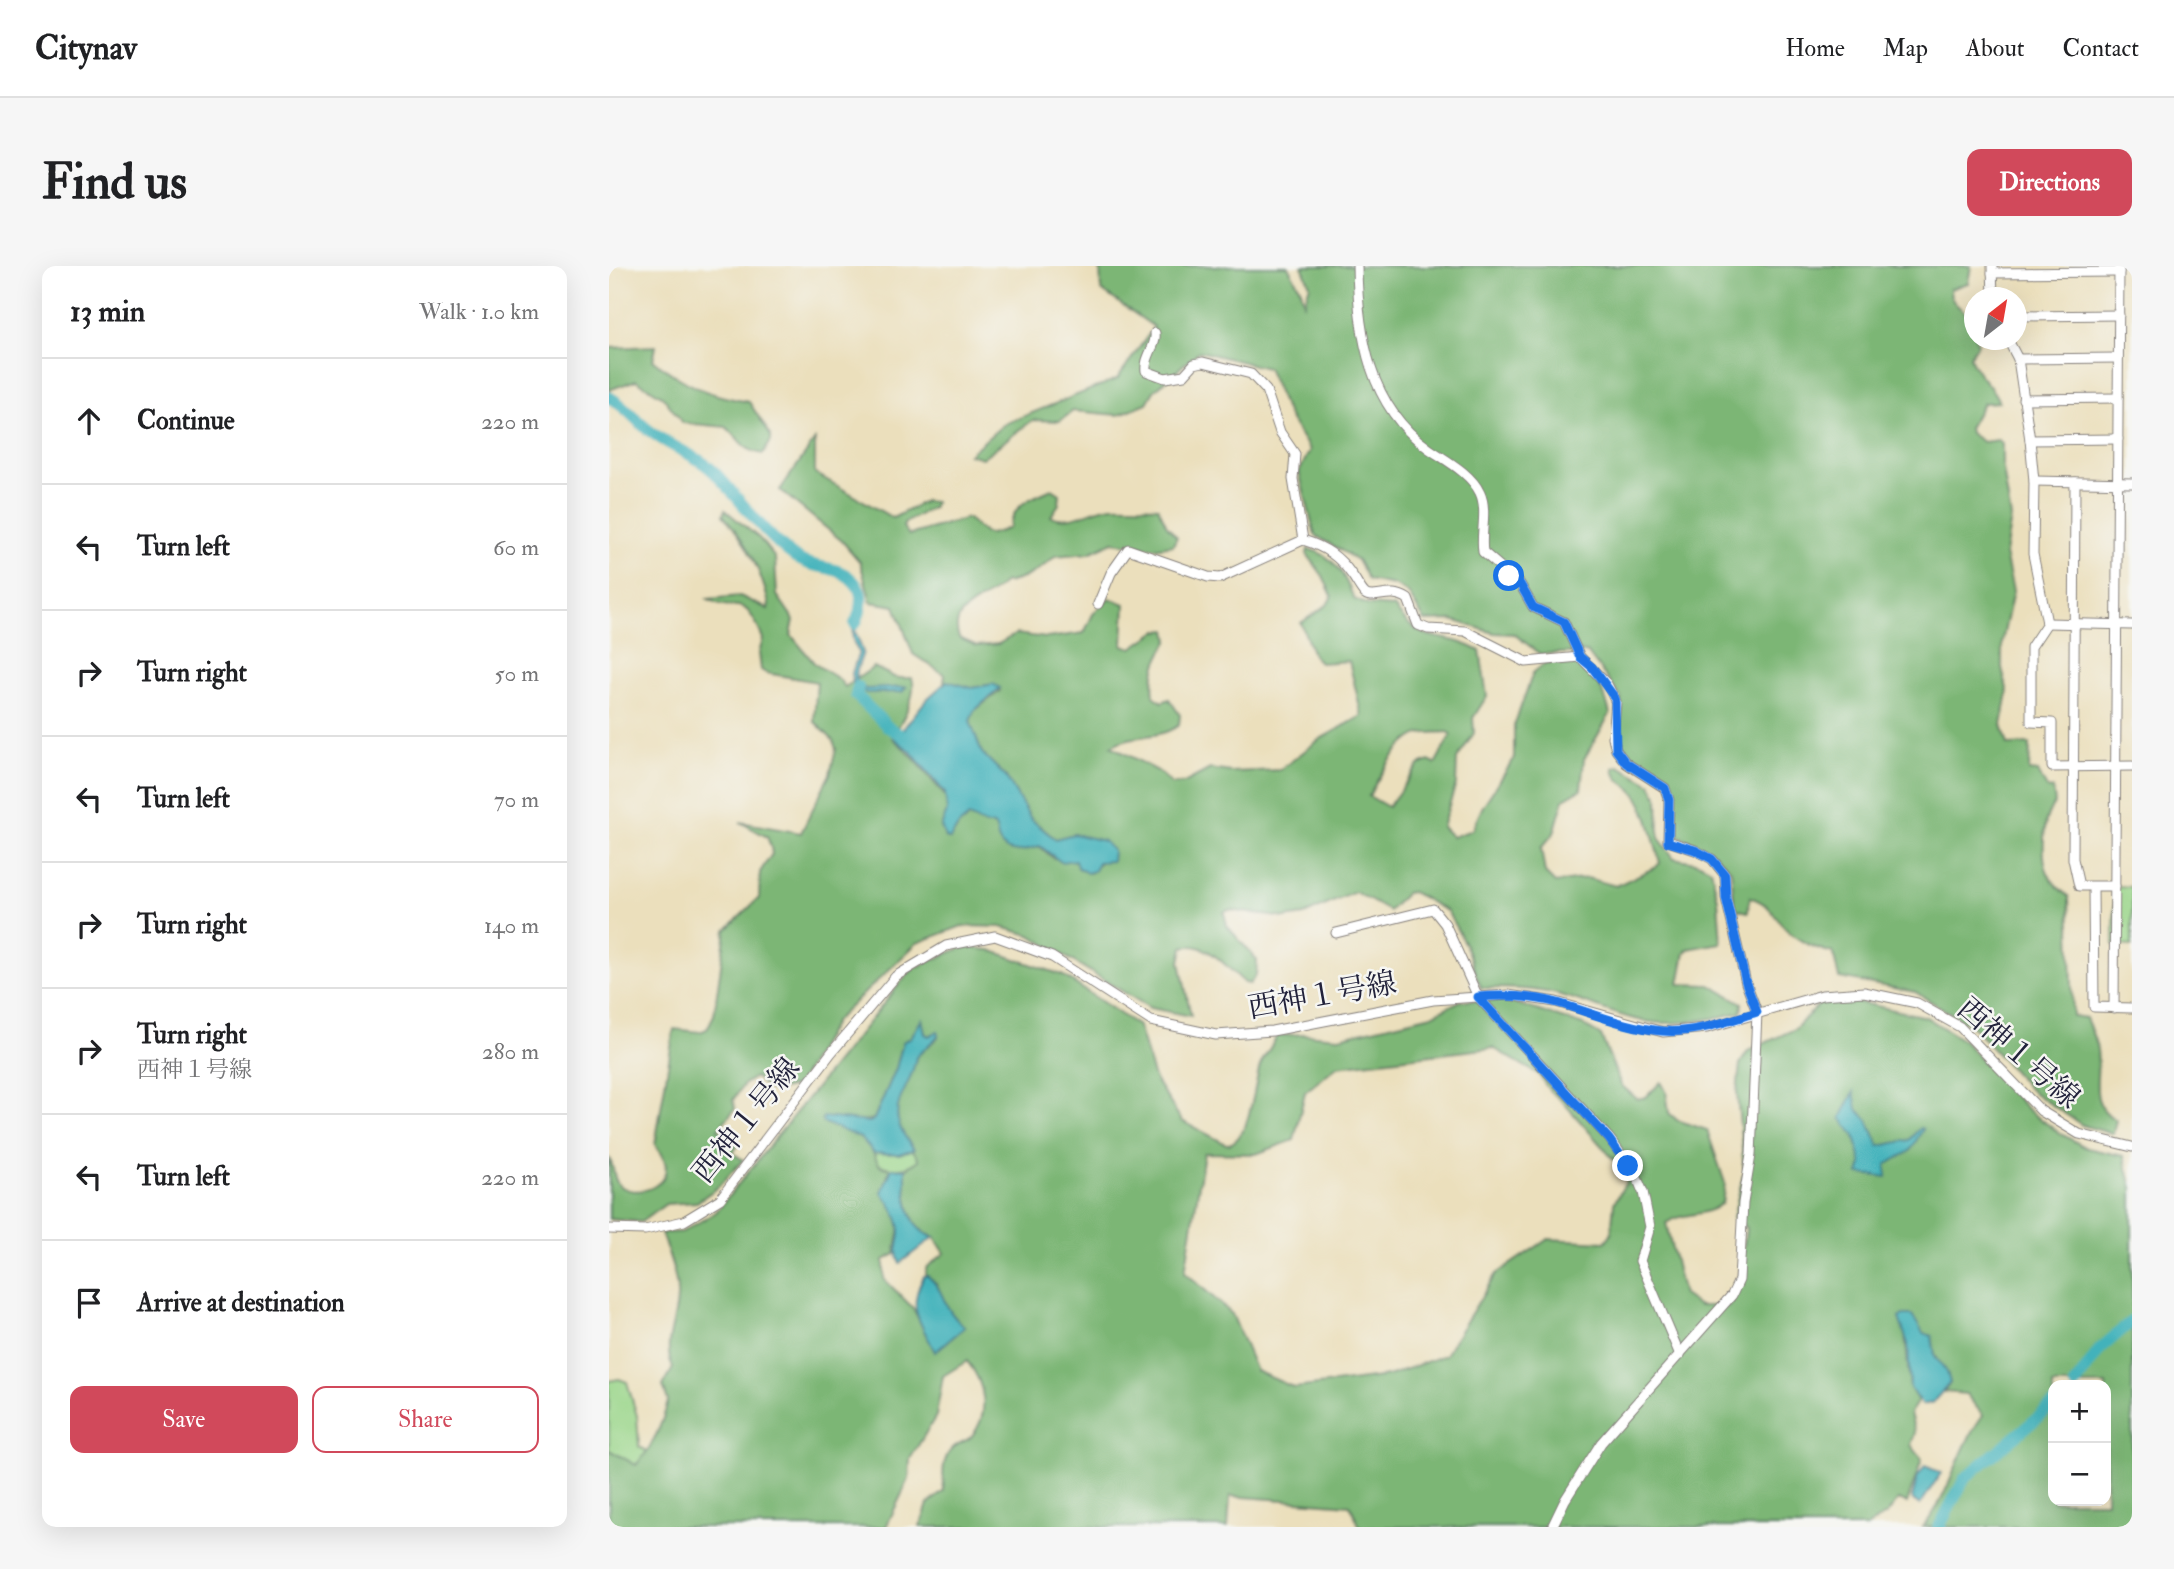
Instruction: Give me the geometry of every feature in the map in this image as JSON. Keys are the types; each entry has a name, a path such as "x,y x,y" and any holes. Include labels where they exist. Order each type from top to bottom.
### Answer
{"street":[{"path":"1357,266 1366,354 1383,400 1403,428 1450,462 1480,493 1483,552 1520,584 1533,607 1564,622 1580,657 1592,667 1615,698 1613,737 1622,760 1665,788 1669,800 1668,842 1695,850 1712,859 1725,875 1726,898 1746,983 1757,1012 1753,1127 1739,1280 1732,1295 1601,1443 1565,1500 1552,1527"},
{"path":"1993,287 1992,269 2119,269 2114,1008"},
{"path":"2027,316 2119,315"},
{"path":"1155,333 1156,339 1145,362 1146,371 1153,376 1184,375 1194,365 1202,362 1251,374 1266,390 1280,432 1295,454 1293,479 1303,540"},
{"path":"2013,350 2018,359 2030,440 2034,481 2033,554 2047,623 2031,647 2031,722 2052,723 2052,766 2132,766"},
{"path":"2018,359 2118,358"},
{"path":"2023,400 2118,398"},
{"path":"2030,440 2118,439"},
{"path":"2034,481 2132,483"},
{"path":"2075,482 2073,859 2079,886 2115,886"},
{"path":"1098,604 1111,572 1128,549 1208,577 1220,578 1303,540 1331,551 1343,562 1365,593 1372,597 1399,593 1408,599 1418,625 1428,629 1465,631 1526,662 1580,657"},
{"path":"2047,623 2132,625"},
{"path":"2093,887 2094,1007 2132,1008"},
{"path":"1336,933 1433,909 1445,924 1478,997 1609,1139 1635,1173 1643,1192 1650,1227 1640,1261 1680,1355"},
{"name":"西神１号線","path":"609,1229 645,1230 684,1221 720,1199 831,1053 896,976 946,946 995,936 1052,957 1150,1021 1216,1035 1272,1031 1433,1000 1508,995 1556,1002 1604,1018 1663,1031 1707,1028 1822,995 1854,993 1917,1003 1960,1027 2041,1111 2079,1134 2132,1147"}],"green space":[{"path":"1100,266 1288,266 1301,290 1304,303 1310,285 1302,266 1971,266 1968,283 1950,289 1950,294 1964,311 1964,350 1974,350 1970,356 1972,363 1999,402 1983,403 1969,428 1970,433 1983,442 1998,440 2002,443 2002,463 2011,518 2005,554 2013,591 2002,642 2002,668 2008,693 2002,725 2008,745 2030,744 2029,771 2038,772 2048,790 2053,789 2055,803 2047,816 2045,829 2045,865 2056,885 2069,897 2073,1016 2086,1018 2094,1038 2098,1060 2098,1098 2101,1106 2116,1120 2113,1134 2082,1125 2031,1091 1972,1026 1915,992 1839,978 1833,953 1798,938 1787,930 1764,904 1750,897 1748,912 1735,909 1731,870 1712,852 1675,832 1675,800 1667,781 1627,757 1619,745 1621,697 1587,652 1540,654 1514,634 1494,633 1452,620 1425,621 1408,593 1394,585 1368,580 1357,560 1315,535 1299,472 1310,450 1290,419 1267,368 1199,351 1154,391 1147,403 1118,415 1073,411 1060,421 1033,420 982,458 969,454 1004,424 1117,379 1154,327 1101,290"},
{"path":"656,346 653,360 676,377 709,392 749,402 771,436 763,454 745,447 726,427 683,423 663,397 636,380 609,390 609,348"},
{"path":"815,440 815,473 893,518 925,501 935,502 933,507 905,523 903,527 909,535 967,518 985,533 1000,531 1009,528 1015,513 1025,502 1052,489 1060,494 1059,504 1051,516 1059,518 1066,519 1112,506 1158,507 1167,526 1177,537 1173,545 1154,548 1113,542 1089,553 1055,556 1031,574 1003,583 971,606 959,619 957,627 959,638 977,646 998,644 1016,634 1047,638 1084,633 1093,614 1109,598 1125,604 1123,645 1132,648 1157,631 1167,630 1169,640 1154,673 1154,696 1162,702 1169,699 1180,715 1179,725 1163,733 1128,739 1111,746 1158,771 1172,784 1184,783 1210,769 1231,772 1280,770 1320,739 1362,716 1349,661 1321,663 1313,655 1301,623 1327,605 1332,596 1323,576 1307,554 1308,549 1332,561 1343,575 1354,599 1368,605 1394,607 1405,620 1424,634 1480,651 1487,696 1473,718 1474,733 1457,759 1456,784 1442,827 1452,837 1472,830 1483,806 1514,759 1514,726 1533,673 1545,663 1572,660 1597,682 1610,714 1584,759 1581,789 1564,799 1554,833 1541,848 1545,873 1555,883 1587,878 1616,886 1656,867 1660,863 1644,809 1635,793 1619,780 1614,768 1619,766 1651,784 1658,797 1659,838 1674,858 1700,863 1711,869 1718,900 1721,943 1688,949 1679,984 1710,985 1742,1003 1741,1012 1695,1021 1652,1022 1547,992 1481,988 1465,944 1447,911 1412,892 1406,893 1389,911 1355,892 1304,915 1285,918 1229,910 1224,912 1227,926 1257,960 1256,975 1250,984 1245,983 1208,951 1192,946 1183,947 1180,962 1191,1016 1150,1008 1030,935 1001,927 962,926 917,943 835,1021 797,1086 771,1091 755,1077 744,1084 733,1100 735,1109 718,1129 738,1145 733,1153 743,1160 718,1187 697,1202 666,1204 641,1222 609,1219 609,1159 616,1181 630,1190 646,1190 660,1182 664,1175 666,1168 663,1157 655,1145 674,1029 700,1032 707,1029 714,1015 726,930 759,898 760,872 772,854 771,847 767,837 740,822 801,833 830,774 836,749 833,740 814,721 817,682 761,670 759,653 763,639 750,613 739,606 718,604 708,599 740,596 768,609 769,604 757,567 746,545 723,515 725,510 759,538 775,558 777,595 794,620 791,635 815,664 839,679 845,687 874,667 896,678 912,678 911,700 892,738 914,759 945,797 947,809 941,827 946,838 950,839 959,825 969,817 996,826 1006,848 1017,850 1039,846 1053,858 1072,859 1090,873 1112,849 1074,834 1055,839 1031,819 1006,777 982,753 970,721 974,711 1000,691 993,684 972,688 944,682 945,675 913,654 895,606 871,602 860,562 842,541 780,490","holes":["1448,732 1451,735 1435,764 1429,761 1419,765 1388,807 1369,796 1390,760 1412,737"]},
{"path":"2115,886 2132,887 2132,946 2114,945"},
{"path":"963,947 990,950 1062,975 1138,1026 1154,1078 1182,1121 1226,1144 1241,1134 1246,1124 1260,1066 1277,1036 1304,1034 1339,1037 1432,1015 1460,1001 1505,1000 1583,1025 1601,1036 1621,1085 1637,1099 1646,1097 1661,1082 1666,1091 1669,1113 1677,1120 1707,1130 1725,1183 1722,1203 1709,1211 1666,1223 1683,1295 1699,1306 1729,1306 1739,1287 1746,1228 1733,1218 1744,1171 1737,1093 1740,1064 1748,1051 1795,1029 1819,1004 1849,1000 1926,1017 1964,1041 2028,1110 2061,1134 2087,1148 2124,1156 2132,1188 2132,1527 1923,1527 1941,1500 1983,1415 1966,1394 1944,1392 1950,1383 1937,1358 1933,1341 1923,1333 1905,1333 1910,1388 1918,1401 1910,1413 1915,1433 1911,1445 1922,1459 1907,1503 1898,1500 1887,1514 1867,1527 1360,1527 1350,1505 1230,1496 1228,1527 920,1527 928,1504 944,1491 943,1469 948,1453 971,1437 981,1419 981,1389 967,1361 943,1376 936,1416 910,1459 909,1479 886,1527 609,1527 609,1450 636,1465 656,1435 668,1401 663,1386 673,1368 669,1342 677,1290 661,1233 682,1232 716,1212 914,968","holes":["922,1020 925,1034 929,1036 938,1032 938,1037 916,1057 900,1099 897,1116 900,1131 919,1160 906,1169 907,1199 918,1226 934,1237 945,1253 926,1268 926,1275 937,1284 947,1311 965,1327 935,1351 913,1308 884,1279 884,1260 895,1254 900,1228 887,1176 892,1168 878,1163 867,1142 837,1126 874,1119 896,1069 903,1042 911,1037","1493,1048 1538,1074 1549,1090 1564,1103 1629,1177 1614,1203 1611,1234 1605,1242 1548,1239 1496,1274 1445,1355 1388,1376 1295,1388 1256,1371 1232,1314 1185,1272 1204,1153 1256,1154 1294,1140 1305,1092 1337,1066"]},
{"path":"914,1149 920,1160 898,1168 876,1162 874,1153 899,1154"},
{"path":"619,1379 627,1382 637,1416 639,1447 649,1452 636,1465 609,1450 609,1381"}],"water":[{"path":"858,608 862,609 855,631 863,652 856,673 857,682 866,689 906,687 902,692 866,693 853,683 852,673 859,652 852,635"},
{"path":"947,681 972,688 993,684 1000,688 974,711 970,721 982,753 1006,777 1031,819 1055,839 1074,834 1104,841 1113,851 1112,861 1098,862 1094,871 1087,873 1077,867 1075,860 1061,862 1040,846 1018,851 1008,850 999,841 994,825 985,825 969,817 959,825 950,839 946,838 941,827 947,811 945,793 911,752 895,739 927,699"},
{"path":"922,1019 925,1034 929,1036 938,1031 938,1036 916,1057 897,1111 898,1122 914,1149 899,1154 874,1153 861,1138 822,1122 823,1117 870,1122 874,1119 896,1069 903,1042 911,1037"},
{"path":"1854,1092 1857,1109 1868,1120 1879,1146 1909,1140 1920,1128 1923,1129 1910,1151 1886,1165 1887,1177 1859,1174 1862,1164 1855,1136 1841,1118"},
{"path":"892,1168 906,1169 909,1209 918,1227 934,1237 900,1263 897,1254 899,1224 882,1192"},
{"path":"924,1276 934,1282 952,1313 965,1327 935,1352 917,1315 916,1297"},
{"path":"1912,1315 1923,1333 1932,1336 1935,1356 1947,1372 1950,1383 1933,1402 1922,1405 1910,1388 1908,1344 1899,1318"},
{"path":"1925,1466 1941,1473 1920,1505 1912,1499 1917,1478"}],"waterway":[{"path":"609,397 654,434 710,468 764,528 795,557 849,577 859,588 861,598 855,624"},
{"path":"858,687 856,695 888,727 912,742"},
{"path":"2078,1380 2100,1349 2132,1321"},
{"path":"1939,1527 1965,1478 2048,1409"}],"route":[{"path":"1509,576 1520,584 1533,607 1564,622 1580,657 1607,684 1616,702 1613,723 1616,750 1622,760 1660,782 1665,788 1670,812 1667,821 1668,842 1695,850 1720,866 1725,875 1726,898 1746,983 1757,1012 1707,1028 1663,1031 1604,1018 1556,1002 1508,995 1478,997 1609,1139 1628,1166"}]}
